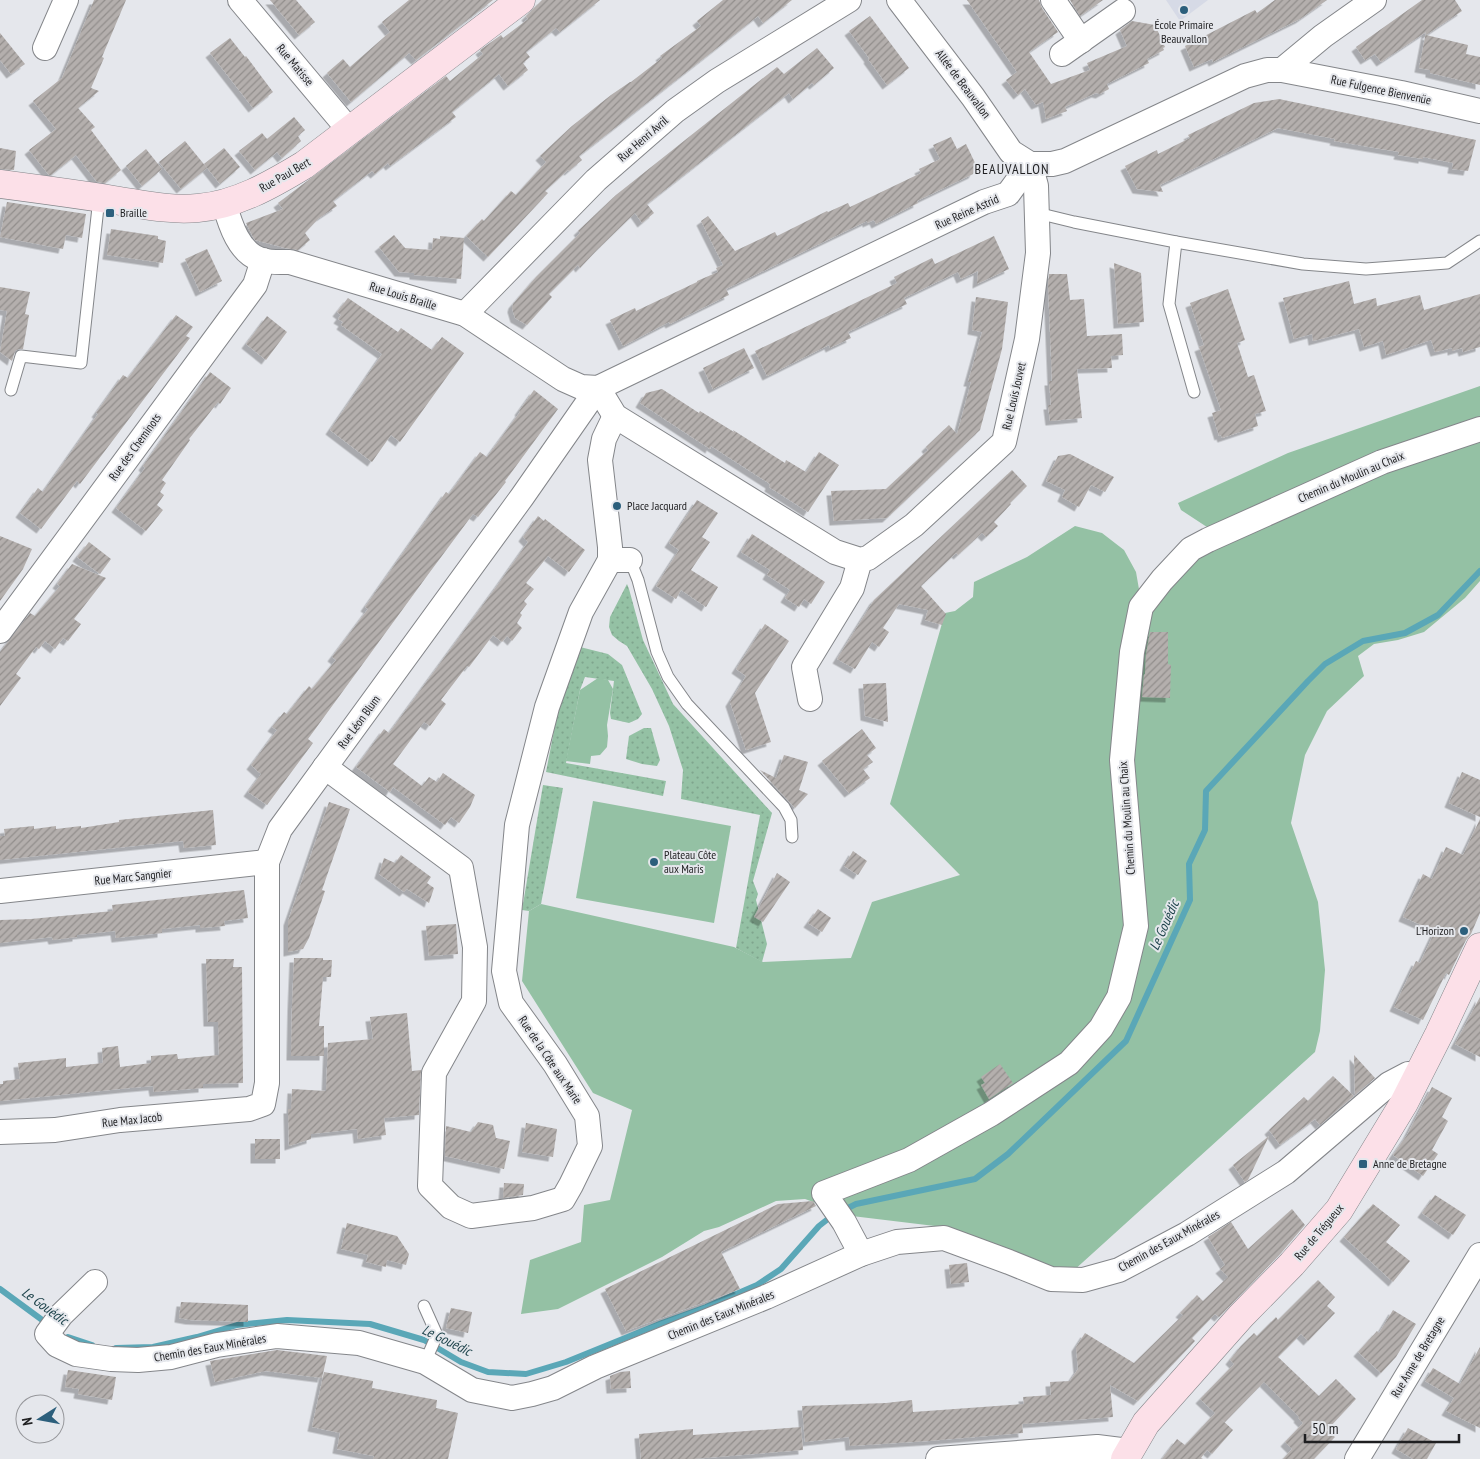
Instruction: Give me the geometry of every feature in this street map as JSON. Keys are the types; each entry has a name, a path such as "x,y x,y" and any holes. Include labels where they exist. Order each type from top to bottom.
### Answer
{"main road":[{"name":"Rue Paul Bert","path":"0,184 168,208 198,208 224,204 277,182 304,165 521,0"},
{"name":"Rue de Trégueux","path":"1127,1455 1146,1423 1339,1210 1400,1110 1480,947"}],"street":[{"path":"45,48 66,0"},
{"name":"Rue Matisse","path":"240,0 350,131"},
{"name":"Rue Henri Avril","path":"465,314 596,180 675,111 716,80 849,0"},
{"name":"Allée de Beauvallon","path":"899,0 973,97 1011,152 1030,164"},
{"path":"1053,0 1071,47 1123,10"},
{"path":"1030,164 1052,164 1065,161 1245,76 1267,70 1282,70 1323,36 1374,0"},
{"name":"Rue Fulgence Bienvenüe","path":"1282,70 1401,93 1480,112"},
{"name":"Rue Louis Jouvet","path":"860,560 868,558 914,524 1004,442 1027,340 1038,254 1036,186 1030,164"},
{"name":"Rue Reine Astrid","path":"598,388 984,202 1008,194 1030,164"},
{"path":"224,204 229,222 247,253 262,260"},
{"name":"Rue Louis Braille","path":"262,260 290,262 465,314 563,379 581,387 598,388"},
{"name":"Rue des Cheminots","path":"0,631 255,285 262,260"},
{"path":"598,388 615,416 835,552 860,560 852,588 804,668 810,699"},
{"name":"Rue Léon Blum","path":"263,1104 268,1083 267,862 280,829 516,505 598,388"},
{"path":"615,416 604,440 600,460 610,547 620,560"},
{"path":"576,420 604,440"},
{"name":"Chemin du Moulin au Chaix","path":"861,1254 834,1206 908,1160 991,1114 1069,1063 1101,1028 1119,997 1136,926 1122,760 1132,652 1141,607 1162,580 1191,549 1208,540 1382,462 1480,429"},
{"name":"Rue de la Côte aux Marie","path":"326,768 461,868 475,947 474,1001 434,1072 430,1186 451,1206 471,1216 533,1208 563,1199 590,1146 587,1116 555,1064 512,1003 504,970 517,825 547,707 581,612 620,560"},
{"name":"Rue Marc Sangnier","path":"0,891 267,862"},
{"name":"Chemin des Eaux Minérales","path":"95,1282 53,1325 57,1345 76,1354 111,1359 138,1360 171,1357 235,1342 276,1336 359,1343 426,1360 472,1390 512,1398 553,1388 594,1367 766,1298 861,1254 897,1242 944,1238 1052,1279 1083,1280 1119,1270 1187,1234 1286,1172 1389,1084 1408,1074 1417,1078"},
{"name":"Rue Max Jacob","path":"0,1132 54,1130 120,1120 249,1109 263,1104"},
{"name":"Rue Anne de Bretagne","path":"1356,1459 1480,1254"},
{"path":"938,1459 1096,1446 1127,1455"}],"lane":[{"path":"11,390 21,356 81,363 99,198"},
{"path":"1036,213 1176,242 1303,264 1366,269 1447,263 1480,241"},
{"path":"1176,242 1169,304 1194,392"},
{"path":"620,560 638,580 657,652 668,677 687,704 784,807 792,820 792,837"},
{"path":"424,1306 437,1335 426,1360"}],"shaded area":[{"name":"École Primaire Beauvallon","path":"1166,0 1208,0 1180,21"}],"green space":[{"path":"1480,386 1480,581 1465,598 1424,632 1398,640 1374,644 1358,656 1364,676 1327,711 1305,755 1291,823 1318,902 1325,970 1320,1031 1315,1052 1072,1272 1043,1265 976,1237 943,1227 852,1216 805,1199 776,1201 719,1227 704,1231 662,1257 558,1309 521,1314 530,1260 581,1242 584,1205 610,1200 632,1110 593,1093 522,981 529,911 541,904 734,947 763,962 851,958 872,902 960,875 890,804 945,613 955,611 973,597 974,582 1027,557 1075,526 1102,533 1124,550 1136,572 1140,595 1210,529 1181,510 1178,503 1288,453"},
{"path":"627,584 643,640 673,704 772,813 753,881 758,894 756,900 767,944 762,962 736,948 760,815 681,799 683,770 669,726 652,689 627,646 612,635 609,627 610,617"},
{"path":"580,647 608,654 622,665 642,714 638,719 629,723 611,719 614,681 585,677 580,690 566,763 666,781 663,796 546,772 558,710"},
{"path":"598,678 608,680 613,689 607,725 607,747 600,755 591,756 590,764 566,761 580,690"},
{"path":"644,728 651,728 660,760 657,766 626,759 629,736"},
{"path":"543,785 563,788 541,904 529,911 522,910"},
{"name":"Plateau Côte aux Maris","path":"593,801 731,826 714,923 576,898"}],"building":[{"path":"94,0 126,0 91,88 99,91 78,108 95,127 91,130 121,170 105,183 97,182 76,155 49,175 29,150 56,129 33,101 62,78"},
{"path":"270,0 296,0 315,22 299,35"},
{"path":"409,0 493,0 416,60 409,53 351,102 327,73 343,59 350,67 390,32 382,22"},
{"path":"542,0 600,0 560,32 556,28 526,52 530,57 523,63 528,70 508,86 499,74 452,112 456,117 390,166 388,163 375,174 372,171 333,201 337,206 319,218 305,233 310,240 298,250 255,240 246,223 283,209 278,203 446,76 450,81 483,54 480,50 501,35 503,38 528,19 526,16"},
{"path":"723,0 792,0 763,23 758,16 579,156 582,160 545,191 548,193 488,257 466,236 482,219 484,221 511,191 516,195 546,162 540,156 572,126 701,26 697,21"},
{"path":"967,0 1039,0 1042,8 1058,32 1029,52 1051,84 1090,70 1087,63 1127,46 1120,30 1132,21 1155,25 1165,47 1163,48 1164,50 1147,59 1149,63 1107,84 1109,89 1065,107 1067,111 1046,119 1043,102 1036,105 1025,89 1018,95 1006,80 1017,72"},
{"path":"1070,0 1103,0 1080,16"},
{"path":"1275,0 1327,0 1300,19 1213,62 1212,59 1194,67 1185,46 1255,10 1257,13"},
{"path":"1422,0 1455,0 1462,11 1426,35 1468,45 1466,54 1480,57 1480,85 1430,73 1430,70 1419,68 1426,32 1381,62 1375,54 1365,60 1356,47"},
{"path":"870,16 909,68 887,85 849,31"},
{"path":"0,33 25,64 11,74 0,60"},
{"path":"230,38 273,92 253,108 210,53"},
{"path":"817,48 834,68 793,99 789,93 647,204 654,213 642,223 635,213 580,268 578,265 549,294 552,297 527,325 515,318 512,308 513,304 536,277 580,233 578,231 616,195 777,67 784,74"},
{"path":"1279,99 1476,140 1468,171 1452,169 1453,163 1423,157 1423,159 1398,155 1399,152 1334,141 1335,139 1278,128 1160,185 1163,192 1137,189 1125,166 1157,150 1158,154 1190,138 1188,135 1254,103"},
{"path":"294,117 305,130 298,136 301,141 282,158 277,152 255,170 239,151 262,133 267,139"},
{"path":"951,137 957,149 966,144 977,167 973,174 917,201 918,203 876,224 874,220 867,223 867,221 726,289 729,295 670,324 669,322 623,346 610,320 635,308 636,311 718,272 716,268 723,265 701,221 708,216 735,251 775,232 777,236 827,211 848,203 850,207 921,173 919,169 940,159 933,145"},
{"path":"185,141 207,168 181,189 159,162"},
{"path":"0,148 16,151 14,170 0,169"},
{"path":"224,148 240,167 220,184 204,164"},
{"path":"146,149 162,169 142,186 126,166"},
{"path":"7,202 86,214 82,238 66,235 63,249 0,237"},
{"path":"111,229 158,236 158,239 166,241 163,263 107,255"},
{"path":"394,235 405,248 432,250 433,238 440,239 440,236 464,238 461,279 399,272 379,247"},
{"path":"994,236 1009,269 977,284 978,271 961,279 958,272 904,298 907,304 848,332 851,338 830,348 829,345 767,376 755,351 897,283 894,277 932,258 935,264"},
{"path":"207,249 222,281 200,292 185,259"},
{"path":"1114,263 1141,273 1144,322 1118,324"},
{"path":"1049,274 1067,274 1070,300 1084,299 1087,336 1122,334 1123,355 1111,356 1112,368 1077,369 1082,418 1050,421 1048,405 1051,405 1049,381 1052,381"},
{"path":"1349,281 1354,304 1376,298 1377,306 1420,295 1424,310 1480,294 1480,347 1463,352 1462,348 1452,351 1452,348 1435,352 1431,340 1386,355 1383,341 1364,347 1359,329 1313,341 1312,334 1294,339 1283,298"},
{"path":"0,287 30,292 25,314 29,315 23,349 15,351 12,361 0,352 7,311 0,310"},
{"path":"1228,289 1245,340 1237,343 1248,377 1254,375 1266,411 1255,414 1258,426 1222,438 1221,435 1219,436 1212,413 1221,410 1199,347 1204,345 1190,303"},
{"path":"976,297 1008,302 1002,349 980,430 887,518 834,521 831,491 886,489 928,450 926,447 949,425 957,434 971,382 968,382 982,332 972,330"},
{"path":"348,298 398,332 401,328 432,350 442,337 464,353 400,442 391,435 372,462 330,430 382,354 341,325 343,322 338,319 341,315 337,312"},
{"path":"176,315 193,327 186,336 190,338 80,484 77,481 41,529 20,513 38,488 43,492 123,375 128,378"},
{"path":"267,316 287,332 266,360 246,344"},
{"path":"744,348 754,368 713,389 703,368"},
{"path":"210,372 231,388 220,404 218,402 189,439 162,480 166,483 160,492 164,495 157,505 163,510 146,531 116,508 145,468 143,466"},
{"path":"662,389 785,463 786,460 806,472 819,452 839,465 808,512 769,487 770,484 711,446 710,449 640,403 646,393"},
{"path":"534,390 558,409 506,482 478,517 473,514 427,576 308,739 313,743 267,805 248,792 261,774 251,765 277,730 272,727 284,712 287,714 309,686 312,689 336,660 332,657 368,609 365,607 446,492 449,494 480,452 487,457"},
{"path":"1070,454 1114,477 1105,492 1091,485 1079,507 1062,497 1065,490 1046,481 1058,456"},
{"path":"1012,470 1027,486 994,522 998,526 986,537 982,533 958,555 956,553 921,586 946,614 942,625 925,620 928,610 899,604 883,628 889,632 879,647 872,642 855,669 837,659 874,600"},
{"path":"697,500 718,513 702,537 710,542 691,570 718,587 706,607 681,590 676,599 656,586 679,550 669,543"},
{"path":"538,516 544,521 545,519 585,550 569,572 548,556 526,583 534,589 524,601 527,604 520,613 522,615 517,623 522,628 512,641 507,636 502,642 493,635 441,700 446,704 430,726 424,722 393,764 422,786 429,777 437,782 443,773 475,795 470,807 459,823 451,817 445,825 393,787 390,792 356,767 384,729 389,733 499,583 528,542 523,537"},
{"path":"752,534 825,582 811,604 804,599 799,607 785,598 790,590 767,575 770,570 741,552"},
{"path":"0,536 32,549 23,569 0,601"},
{"path":"89,542 111,559 100,574 77,557"},
{"path":"72,564 106,578 74,619 81,624 68,641 63,638 55,649 45,641 39,649 36,647 16,674 21,678 0,706 0,652 30,613 35,616 60,586 57,584"},
{"path":"765,624 789,641 755,693 771,742 746,750 730,702 746,676 736,669"},
{"path":"1150,632 1168,632 1168,664 1171,665 1170,698 1142,697"},
{"path":"886,683 888,722 865,716 863,684"},
{"path":"862,729 876,748 867,755 873,762 863,769 870,778 849,793 822,761"},
{"path":"784,755 808,762 799,790 808,794 795,808 760,770 776,778"},
{"path":"1462,772 1480,780 1480,817 1449,803"},
{"path":"329,802 350,809 322,890 325,891 309,938 303,949 288,952 288,921"},
{"path":"213,810 216,845 184,848 183,841 0,860 0,836 5,836 4,829 34,826 34,829 56,826 56,829 81,826 81,828 119,822 119,820"},
{"path":"1480,819 1480,913 1471,934 1466,940 1449,975 1446,973 1423,1020 1394,1007 1416,961 1420,963 1435,931 1403,917 1423,874 1432,879 1446,847 1463,855"},
{"path":"853,851 867,861 858,875 844,866"},
{"path":"401,855 431,877 427,883 434,888 429,903 407,889 404,892 379,874 384,858 395,863"},
{"path":"777,873 790,882 763,922 754,917"},
{"path":"244,890 248,918 224,921 225,926 200,928 200,925 162,929 162,933 116,938 115,931 77,935 77,937 53,940 52,937 0,943 0,920 113,911 112,905"},
{"path":"818,909 831,918 822,932 808,923"},
{"path":"456,924 458,954 429,956 426,926"},
{"path":"294,958 323,958 323,960 332,960 331,977 323,977 319,1026 324,1026 324,1056 291,1056"},
{"path":"206,959 234,959 233,967 242,967 243,1083 203,1084 203,1088 154,1092 153,1086 0,1101 0,1084 3,1084 3,1081 20,1079 18,1063 66,1058 66,1067 103,1063 102,1048 118,1046 120,1067 151,1063 151,1056 177,1054 178,1059 219,1055 218,1022 208,1022"},
{"path":"1480,997 1480,1057 1455,1044"},
{"path":"407,1013 412,1071 421,1070 419,1115 384,1118 386,1135 358,1139 357,1129 311,1134 311,1139 289,1146 288,1109 291,1109 292,1089 326,1091 328,1043 373,1039 370,1017"},
{"path":"1354,1055 1375,1078 1355,1095"},
{"path":"1000,1064 1013,1083 989,1099 981,1085 985,1083 981,1077"},
{"path":"1333,1076 1354,1096 1320,1125 1315,1119 1280,1145 1269,1130 1304,1097 1308,1101"},
{"path":"1432,1087 1452,1098 1442,1117 1448,1121 1432,1150 1438,1154 1423,1176 1393,1155 1407,1135"},
{"path":"478,1122 493,1125 496,1138 510,1141 504,1169 445,1156 446,1126 471,1132"},
{"path":"526,1123 557,1129 553,1157 522,1152"},
{"path":"1269,1136 1248,1180 1245,1182 1233,1165"},
{"path":"255,1139 280,1139 280,1159 255,1159"},
{"path":"504,1183 524,1184 523,1195 503,1198"},
{"path":"1435,1195 1466,1215 1453,1235 1422,1213"},
{"path":"813,1201 816,1206 721,1252 740,1289 626,1331 605,1289 778,1204"},
{"path":"1373,1204 1400,1225 1386,1242 1410,1261 1393,1282 1344,1237"},
{"path":"1292,1209 1305,1225 1281,1253 1219,1317 1215,1314 1192,1338 1195,1341 1138,1401 1110,1385 1113,1417 1022,1424 1023,1433 928,1441 850,1446 849,1437 805,1442 802,1406 886,1403 912,1400 913,1412 1024,1404 1023,1397 1051,1395 1050,1382 1070,1381 1078,1369 1076,1347 1085,1333 1134,1363 1183,1315 1180,1313 1197,1295 1203,1301 1228,1277 1220,1269 1225,1265 1208,1237 1231,1222 1248,1249"},
{"path":"347,1223 397,1236 409,1254 406,1265 387,1260 386,1267 366,1262 368,1255 341,1249"},
{"path":"967,1263 969,1282 951,1284 949,1265"},
{"path":"1318,1280 1335,1297 1327,1306 1335,1313 1308,1341 1301,1334 1278,1357 1319,1396 1336,1379 1356,1399 1327,1430 1335,1437 1314,1459 1283,1459 1292,1449 1285,1442 1303,1423 1264,1382 1225,1422 1221,1419 1233,1430 1212,1454 1207,1450 1201,1458 1203,1459 1162,1459 1177,1439 1185,1445 1215,1413 1200,1399 1234,1364 1230,1360 1241,1346 1254,1333 1257,1336 1276,1317 1278,1320"},
{"path":"181,1302 248,1305 248,1322 179,1318"},
{"path":"451,1308 472,1312 468,1333 446,1328"},
{"path":"1393,1310 1416,1324 1396,1357 1381,1373 1358,1352 1377,1331 1379,1333"},
{"path":"1480,1347 1480,1428 1446,1411 1454,1398 1425,1381 1433,1368 1460,1384"},
{"path":"277,1350 327,1356 322,1378 266,1371 215,1382 210,1361"},
{"path":"68,1370 116,1377 112,1400 78,1394 79,1389 65,1387"},
{"path":"630,1371 631,1388 611,1389 610,1376"},
{"path":"324,1372 373,1381 372,1388 437,1400 436,1408 458,1413 448,1459 373,1459 374,1456 337,1449 340,1433 312,1427"},
{"path":"801,1427 803,1450 692,1459 641,1459 639,1434 693,1429 693,1435"},
{"path":"1408,1428 1436,1443 1427,1459 1413,1459 1396,1449"}],"waterway":[{"name":"Le Gouédic","path":"842,1211 856,1204 975,1179 1008,1154 1126,1041 1190,900 1189,864 1205,830 1206,791 1325,664 1363,641 1405,633 1438,615 1480,571"},
{"name":"Le Gouédic","path":"116,1348 153,1347 237,1325 287,1320 370,1324 424,1340 461,1362 488,1372 526,1374 566,1362 757,1285 781,1269 819,1226 833,1215"},
{"name":"Le Gouédic","path":"0,1289 49,1325"},
{"name":"Le Gouédic","path":"68,1337 92,1345"}],"place":[{"name":"École Primaire Beauvallon","path":"1184,10"},
{"name":"Braille","path":"110,213"},
{"name":"Place Jacquard","path":"617,506"},
{"name":"Plateau Côte aux Maris","path":"654,862"},
{"name":"L'Horizon","path":"1464,931"},
{"name":"Anne de Bretagne","path":"1363,1164"}],"district":[{"name":"BEAUVALLON","path":"1012,169"}]}
